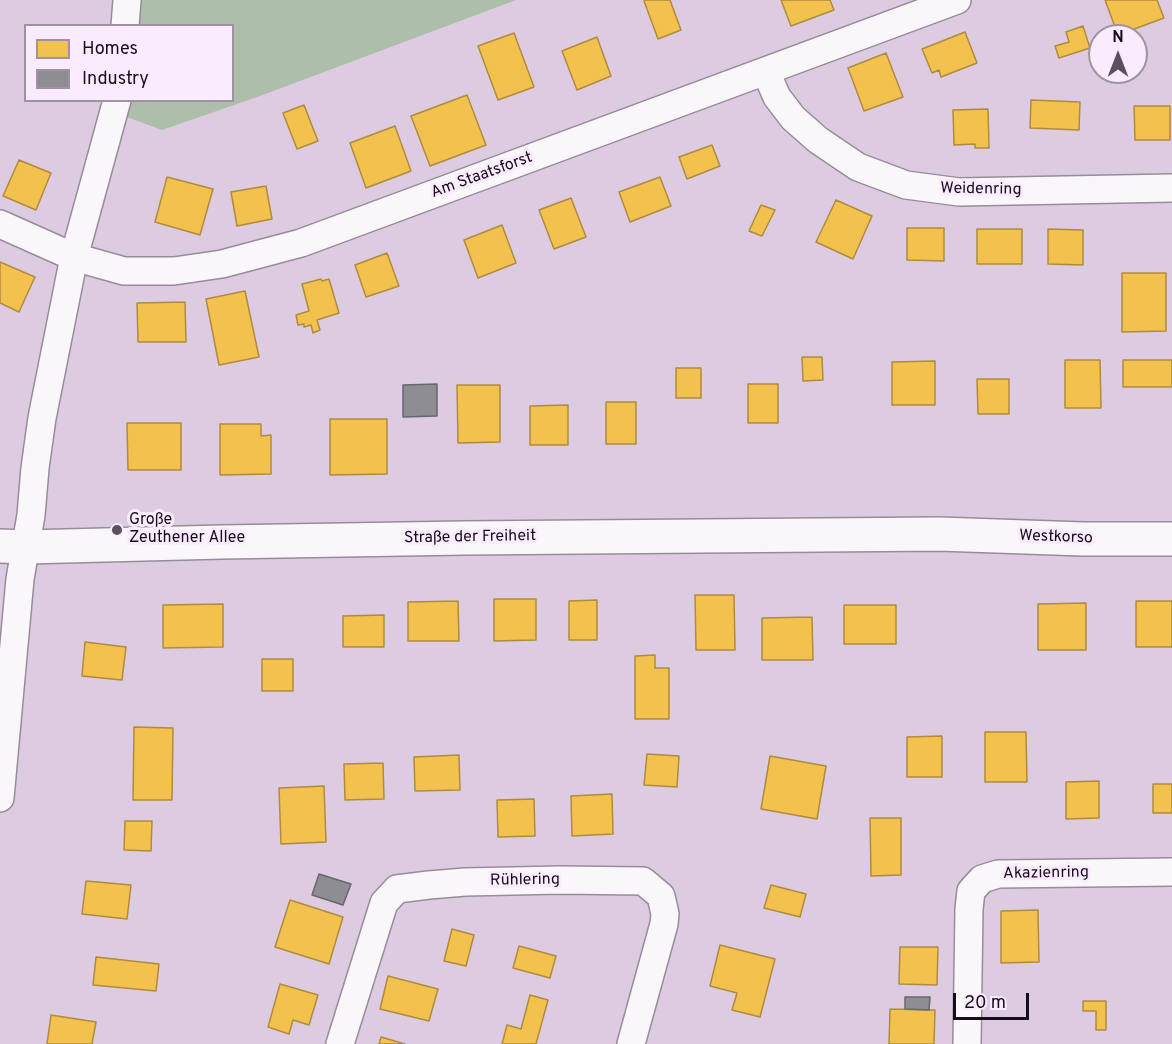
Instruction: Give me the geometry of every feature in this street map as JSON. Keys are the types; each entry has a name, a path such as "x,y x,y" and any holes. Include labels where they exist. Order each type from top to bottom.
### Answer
{"street":[{"path":"125,24 127,0"},
{"name":"Am Staatsforst","path":"0,224 74,257 124,271 174,271 222,264 301,243 957,0"},
{"name":"Weidenring","path":"766,72 777,97 793,118 818,140 858,167 906,185 959,192 1172,188"},
{"path":"0,798 20,579 13,546 42,418 74,257 116,102"},
{"name":"Straße der Freiheit","path":"13,546 302,540 939,534"},
{"name":"Westkorso","path":"939,534 1083,539 1172,539"},
{"name":"Akazienring","path":"967,1044 969,909 971,891 982,879 998,874 1172,872"},
{"name":"Rühlering","path":"340,1044 384,903 397,889 465,882 560,880 643,881 661,896 665,914 664,924 632,1044"}],"green space":[{"path":"139,0 516,0 260,96 162,130 124,116 126,102 234,102 234,24 136,24"}],"building: Homes":[{"path":"645,0 670,0 681,30 658,39"},
{"path":"781,0 830,0 834,10 791,26"},
{"path":"1105,0 1157,0 1164,18 1148,24 1114,24"},
{"path":"1083,26 1088,49 1059,58 1055,46 1069,42 1066,32"},
{"path":"965,32 977,63 941,77 939,70 932,73 922,49"},
{"path":"514,33 534,87 498,100 478,46"},
{"path":"597,37 611,76 577,90 562,51"},
{"path":"886,53 903,97 864,111 848,68"},
{"path":"467,95 486,145 430,166 411,116"},
{"path":"1031,100 1080,102 1079,130 1030,128"},
{"path":"304,105 318,141 297,149 283,113"},
{"path":"1134,106 1170,106 1170,140 1135,140"},
{"path":"988,109 989,148 975,148 975,144 954,145 953,110"},
{"path":"395,126 411,171 366,188 350,143"},
{"path":"712,145 720,166 687,179 679,157"},
{"path":"19,160 51,173 36,210 3,196"},
{"path":"167,177 213,189 200,235 155,222"},
{"path":"660,177 671,206 630,222 619,192"},
{"path":"266,186 272,219 237,226 231,192"},
{"path":"571,198 586,237 554,249 539,210"},
{"path":"836,200 872,216 853,259 816,242"},
{"path":"761,205 775,210 762,236 749,231"},
{"path":"502,225 516,263 478,278 464,240"},
{"path":"907,228 944,228 944,261 907,260"},
{"path":"977,229 1022,229 1022,264 977,264"},
{"path":"1048,229 1083,230 1083,265 1048,264"},
{"path":"387,253 399,286 366,297 355,265"},
{"path":"0,262 35,277 19,312 0,303"},
{"path":"1122,273 1166,273 1166,331 1122,332"},
{"path":"321,279 322,281 329,279 339,313 317,320 320,330 313,333 311,325 304,327 304,324 298,325 296,315 309,311 302,284"},
{"path":"245,291 259,357 219,365 206,299"},
{"path":"185,302 186,342 138,342 137,303"},
{"path":"802,357 822,357 823,380 803,381"},
{"path":"1065,360 1100,360 1101,408 1065,408"},
{"path":"1123,360 1172,360 1172,387 1123,387"},
{"path":"935,361 935,405 892,405 892,362"},
{"path":"676,368 701,368 701,398 676,398"},
{"path":"977,379 1009,379 1009,414 978,414"},
{"path":"748,384 778,384 778,423 748,423"},
{"path":"457,385 500,385 500,442 458,443"},
{"path":"606,402 636,402 636,444 606,444"},
{"path":"568,405 568,445 530,445 530,406"},
{"path":"330,419 387,419 387,474 330,475"},
{"path":"127,423 181,423 181,470 128,470"},
{"path":"220,424 261,424 261,436 271,435 271,474 220,475"},
{"path":"695,595 734,595 735,650 696,650"},
{"path":"494,599 536,599 536,640 494,641"},
{"path":"597,600 597,640 569,640 569,601"},
{"path":"458,601 459,641 408,641 408,602"},
{"path":"1136,601 1172,601 1172,647 1136,647"},
{"path":"1086,603 1086,650 1038,650 1038,604"},
{"path":"223,604 223,647 163,648 163,605"},
{"path":"844,605 896,605 896,644 844,644"},
{"path":"384,615 384,647 343,647 343,616"},
{"path":"812,617 813,660 762,660 762,618"},
{"path":"85,642 126,647 122,680 82,676"},
{"path":"655,655 655,668 669,668 669,719 635,719 635,656"},
{"path":"262,659 293,659 293,691 262,691"},
{"path":"134,727 173,728 172,800 133,800"},
{"path":"985,732 1026,732 1027,782 985,782"},
{"path":"942,736 942,777 907,777 907,737"},
{"path":"647,754 679,756 677,787 644,785"},
{"path":"459,755 460,790 415,791 414,757"},
{"path":"770,756 826,766 817,819 761,809"},
{"path":"383,763 384,799 345,800 344,764"},
{"path":"1099,781 1099,818 1066,819 1066,782"},
{"path":"1153,784 1172,784 1172,813 1153,813"},
{"path":"324,786 326,842 281,844 279,788"},
{"path":"612,794 613,834 572,836 571,796"},
{"path":"534,799 535,836 498,837 497,800"},
{"path":"870,818 901,818 901,875 871,876"},
{"path":"125,821 152,821 151,851 124,850"},
{"path":"86,881 131,885 127,919 82,914"},
{"path":"771,885 806,894 800,917 764,908"},
{"path":"290,900 343,917 329,964 275,947"},
{"path":"1038,910 1039,962 1001,963 1001,911"},
{"path":"452,929 474,935 466,966 444,961"},
{"path":"720,945 775,959 760,1017 732,1010 737,993 710,986"},
{"path":"519,946 556,956 550,978 513,968"},
{"path":"900,947 938,947 937,985 899,984"},
{"path":"96,957 159,964 156,991 93,985"},
{"path":"388,976 438,989 429,1021 380,1009"},
{"path":"280,984 318,995 309,1025 293,1020 289,1034 268,1027"},
{"path":"530,995 548,1000 536,1044 502,1044 507,1025 521,1029"},
{"path":"1083,1001 1106,1001 1106,1030 1096,1030 1096,1011 1083,1011"},
{"path":"890,1009 935,1010 934,1044 889,1044"},
{"path":"51,1015 96,1022 92,1044 47,1044"},
{"path":"381,1037 405,1044 379,1044"}],"building: Industry":[{"path":"437,384 437,416 403,417 403,385"},
{"path":"319,874 351,884 343,905 312,895"},
{"path":"905,997 930,997 929,1010 905,1009"}],"place":[{"name":"Große Zeuthener Allee","path":"117,530"}]}
